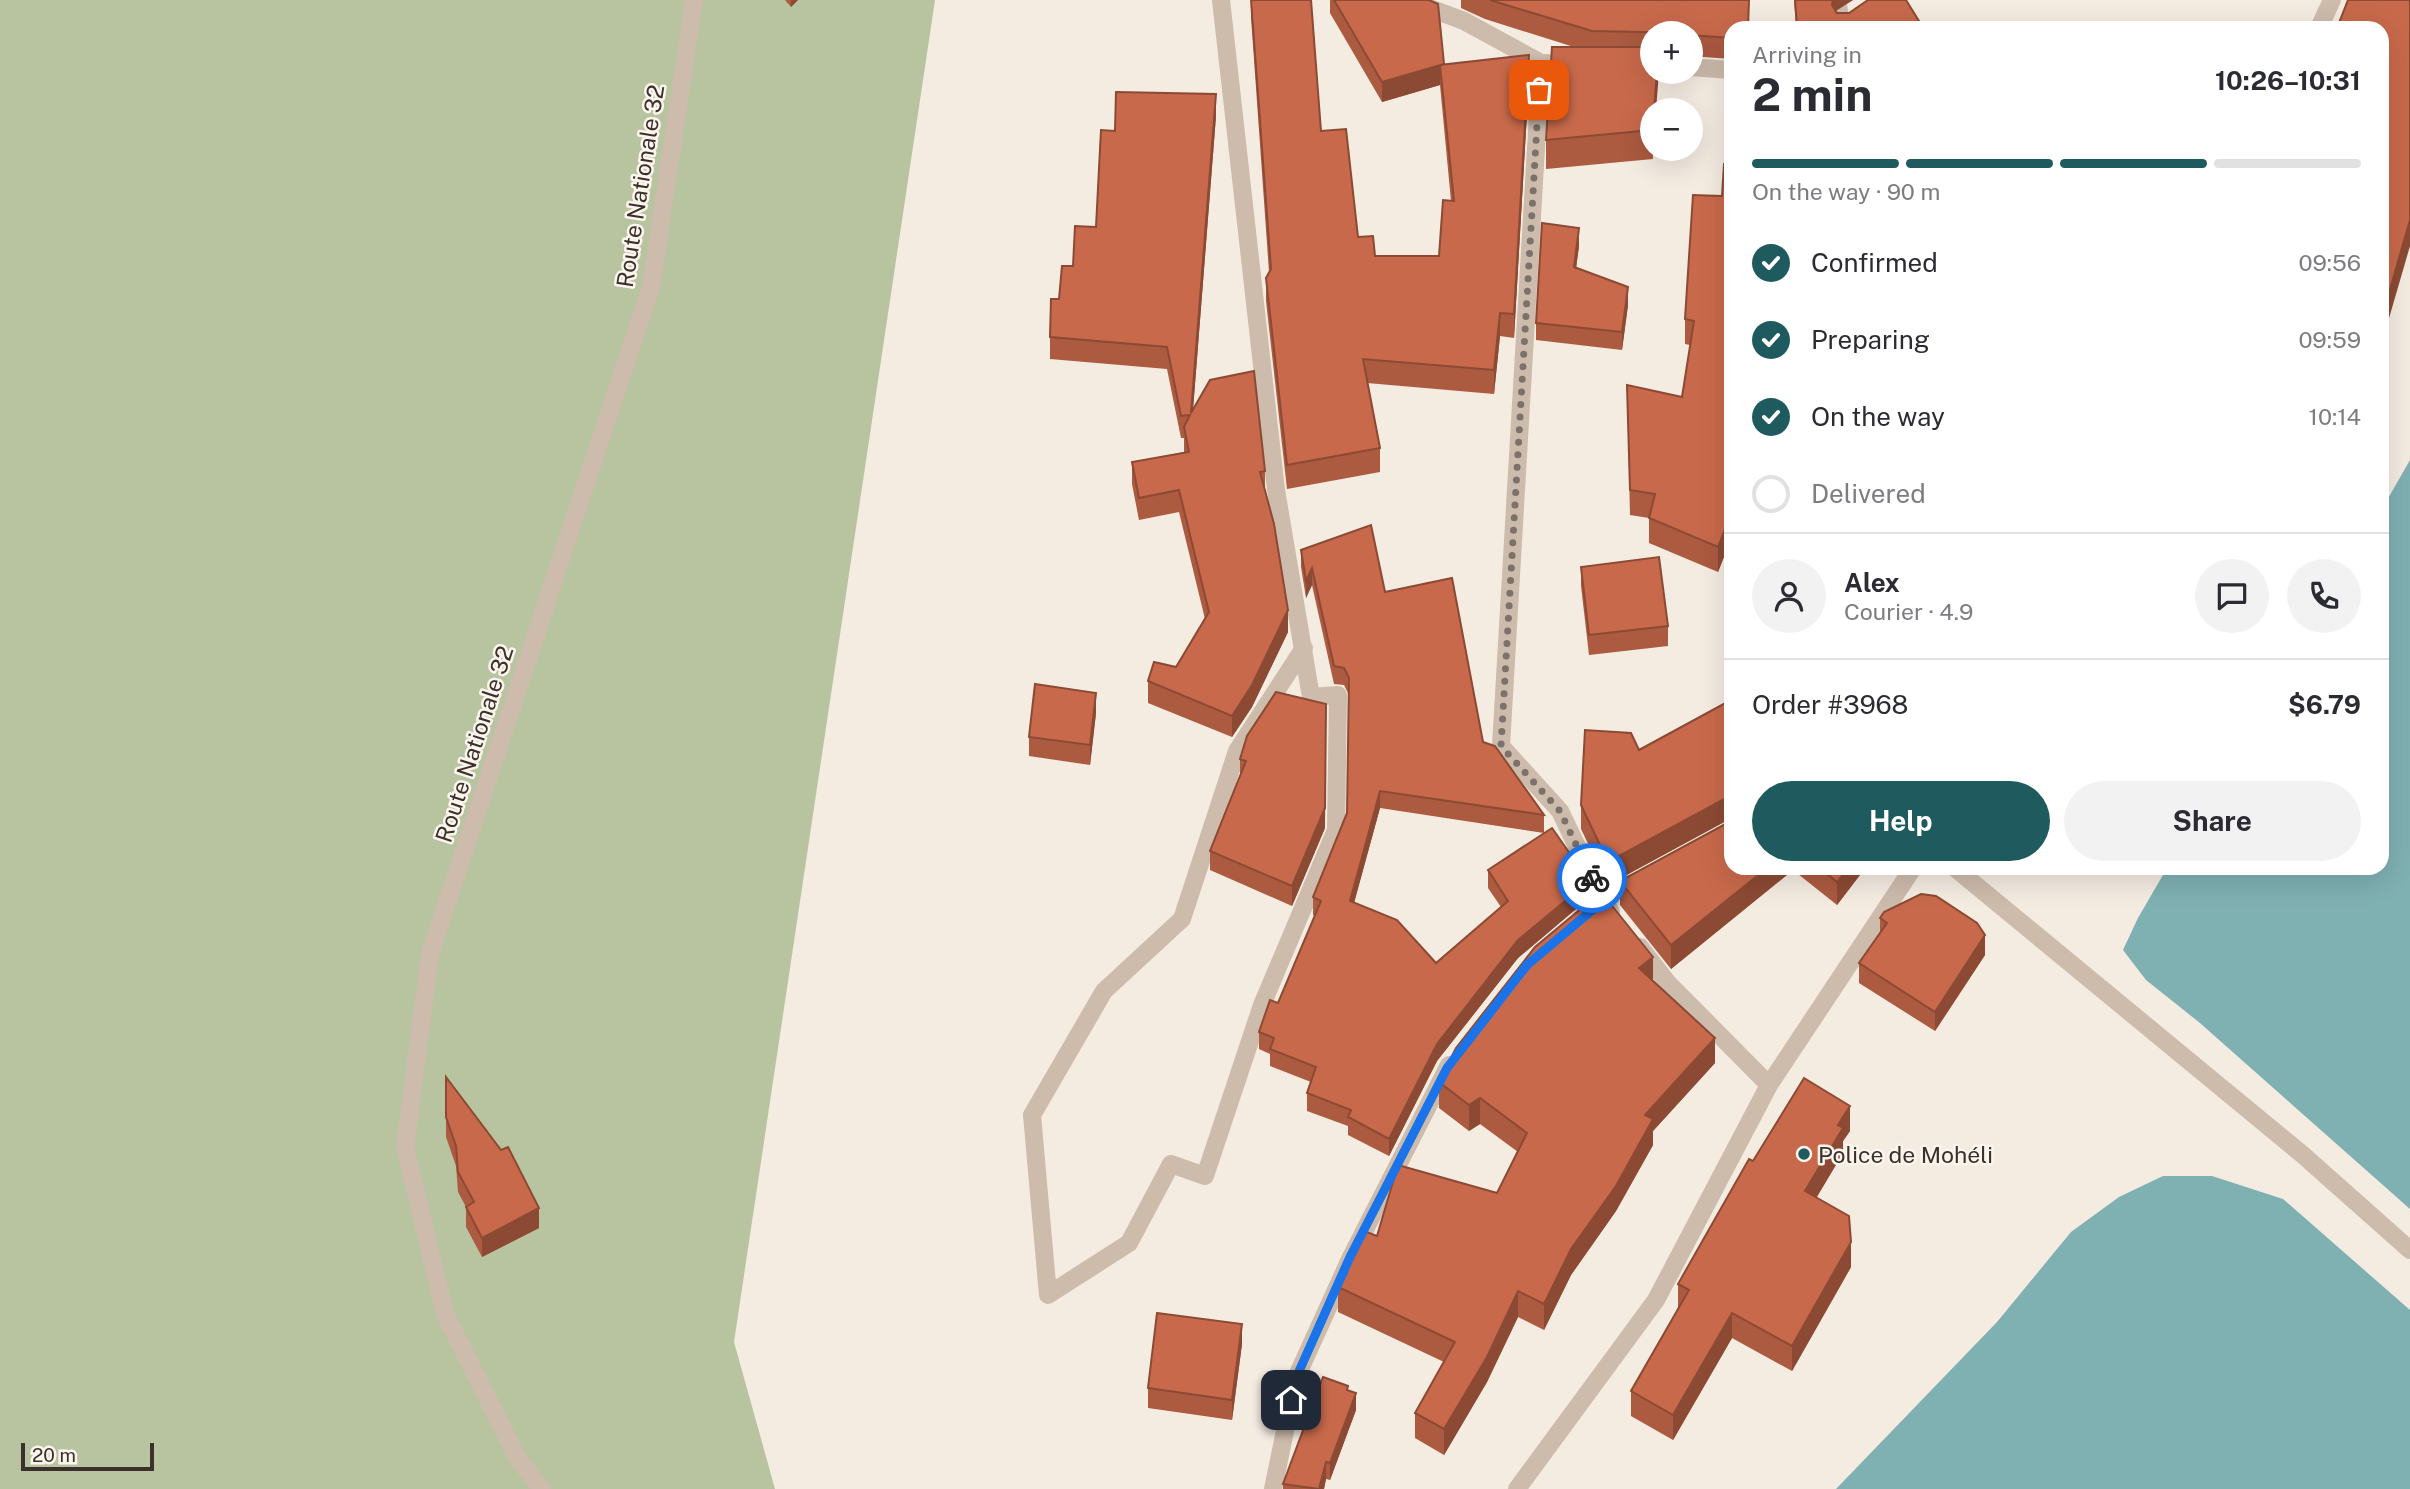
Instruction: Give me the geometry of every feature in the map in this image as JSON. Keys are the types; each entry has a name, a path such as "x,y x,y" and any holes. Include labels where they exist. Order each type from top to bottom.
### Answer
{"street":[{"name":"Route Nationale 32","path":"542,1489 519,1459 445,1314 405,1147 430,954 651,287 694,0"},
{"path":"1221,0 1276,490 1304,648 1311,697 1338,695 1336,830 1262,1005 1205,1176 1171,1164 1129,1243 1048,1295 1032,1115 1104,991 1182,919 1237,751 1304,648"},
{"path":"1408,0 1464,21 1541,63 1569,64"},
{"path":"1837,0 1842,21"},
{"path":"2322,21 2332,0"},
{"path":"1845,21 1861,6"},
{"path":"1541,63 1501,746 1560,811 1604,902 1667,982 1769,1085"},
{"path":"1703,68 1724,69"},
{"path":"1517,1489 1656,1300 1769,1085 1908,875"},
{"path":"1963,875 2303,1155 2410,1250"},
{"path":"1273,1489 1296,1378 1350,1257 1447,1068 1462,1047"}],"green space":[{"path":"0,0 935,0 734,1342 775,1489 0,1489"}],"water":[{"path":"2410,460 2410,1209 2200,1023 2146,980 2123,950 2163,875 2389,875 2389,497"},
{"path":"2163,1176 2212,1176 2283,1199 2410,1310 2410,1489 1836,1489 1997,1322 2071,1232 2119,1197"}],"building":[{"path":"1251,0 1311,0 1321,131 1346,129 1358,237 1373,236 1375,256 1439,256 1443,200 1454,201 1440,65 1529,55 1514,314 1500,313 1494,370 1363,359 1380,448 1287,465 1266,278 1271,269"},
{"path":"1334,0 1429,0 1438,4 1444,64 1382,82"},
{"path":"1490,0 1749,0 1748,21 1724,21 1724,37 1703,36 1703,21 1640,21 1640,32 1592,31"},
{"path":"1795,0 1833,0 1832,5 1837,13 1849,13 1868,0 1906,0 1919,21 1797,21"},
{"path":"2348,0 2410,0 2410,220 2389,293 2389,21 2340,21"},
{"path":"1552,47 1640,47 1640,84 1656,84 1655,98 1640,98 1640,131 1546,140"},
{"path":"1116,92 1216,94 1191,413 1210,380 1254,371 1265,471 1260,472 1274,524 1288,610 1252,685 1232,716 1148,681 1154,662 1176,667 1209,612 1179,490 1139,498 1132,462 1189,452 1184,427 1190,415 1181,416 1167,347 1050,337 1051,299 1059,299 1062,266 1073,266 1075,226 1096,227 1101,130 1115,131"},
{"path":"1724,164 1724,532 1718,547 1649,518 1655,494 1630,490 1627,385 1682,397 1694,321 1685,319 1693,195 1722,196"},
{"path":"1542,223 1579,228 1574,267 1628,287 1622,332 1536,323"},
{"path":"1371,525 1385,592 1452,578 1483,742 1495,746 1544,815 1380,791 1350,901 1397,920 1436,963 1508,901 1488,870 1552,828 1578,865 1578,858 1589,881 1518,940 1437,1044 1389,1139 1348,1117 1351,1110 1307,1093 1316,1067 1270,1049 1274,1038 1259,1032 1270,1000 1278,1003 1321,901 1313,897 1347,813 1349,678 1344,668 1334,666 1312,568 1306,581 1301,550"},
{"path":"1659,557 1668,626 1589,635 1581,567"},
{"path":"1035,684 1096,693 1090,745 1029,737"},
{"path":"1276,692 1326,704 1325,808 1292,886 1210,851 1246,761 1240,759 1247,736"},
{"path":"1724,704 1724,799 1608,862 1581,805 1585,730 1631,733 1639,750"},
{"path":"1724,825 1724,875 1758,875 1671,945 1620,881"},
{"path":"1828,875 1842,875 1837,882"},
{"path":"1601,892 1653,957 1639,968 1715,1038 1645,1115 1653,1119 1616,1186 1571,1249 1544,1304 1518,1291 1487,1357 1444,1429 1415,1413 1455,1342 1338,1287 1364,1231 1377,1236 1398,1165 1497,1193 1527,1133 1480,1098 1469,1105 1439,1082 1456,1048 1535,947"},
{"path":"1921,894 1936,896 1977,923 1985,935 1935,1012 1859,963 1887,923 1880,918 1884,912"},
{"path":"446,1077 501,1150 508,1147 539,1208 482,1238 466,1207 474,1202 458,1172 456,1146 446,1117"},
{"path":"1804,1078 1850,1106 1838,1125 1843,1128 1805,1191 1849,1216 1851,1242 1792,1346 1732,1313 1673,1415 1631,1391 1689,1290 1678,1284 1749,1159 1753,1161"},
{"path":"1157,1313 1242,1324 1232,1400 1148,1388"},
{"path":"1323,1377 1348,1386 1347,1390 1356,1393 1330,1463 1326,1462 1319,1489 1283,1484"}],"way so far":[{"path":"1539,90 1501,746 1560,811 1592,878"}],"place":[{"name":"Police de Mohéli","path":"1804,1154"}],"route":[{"path":"1291,1400 1296,1378 1350,1257 1447,1068 1527,965 1603,901 1592,878"}]}
